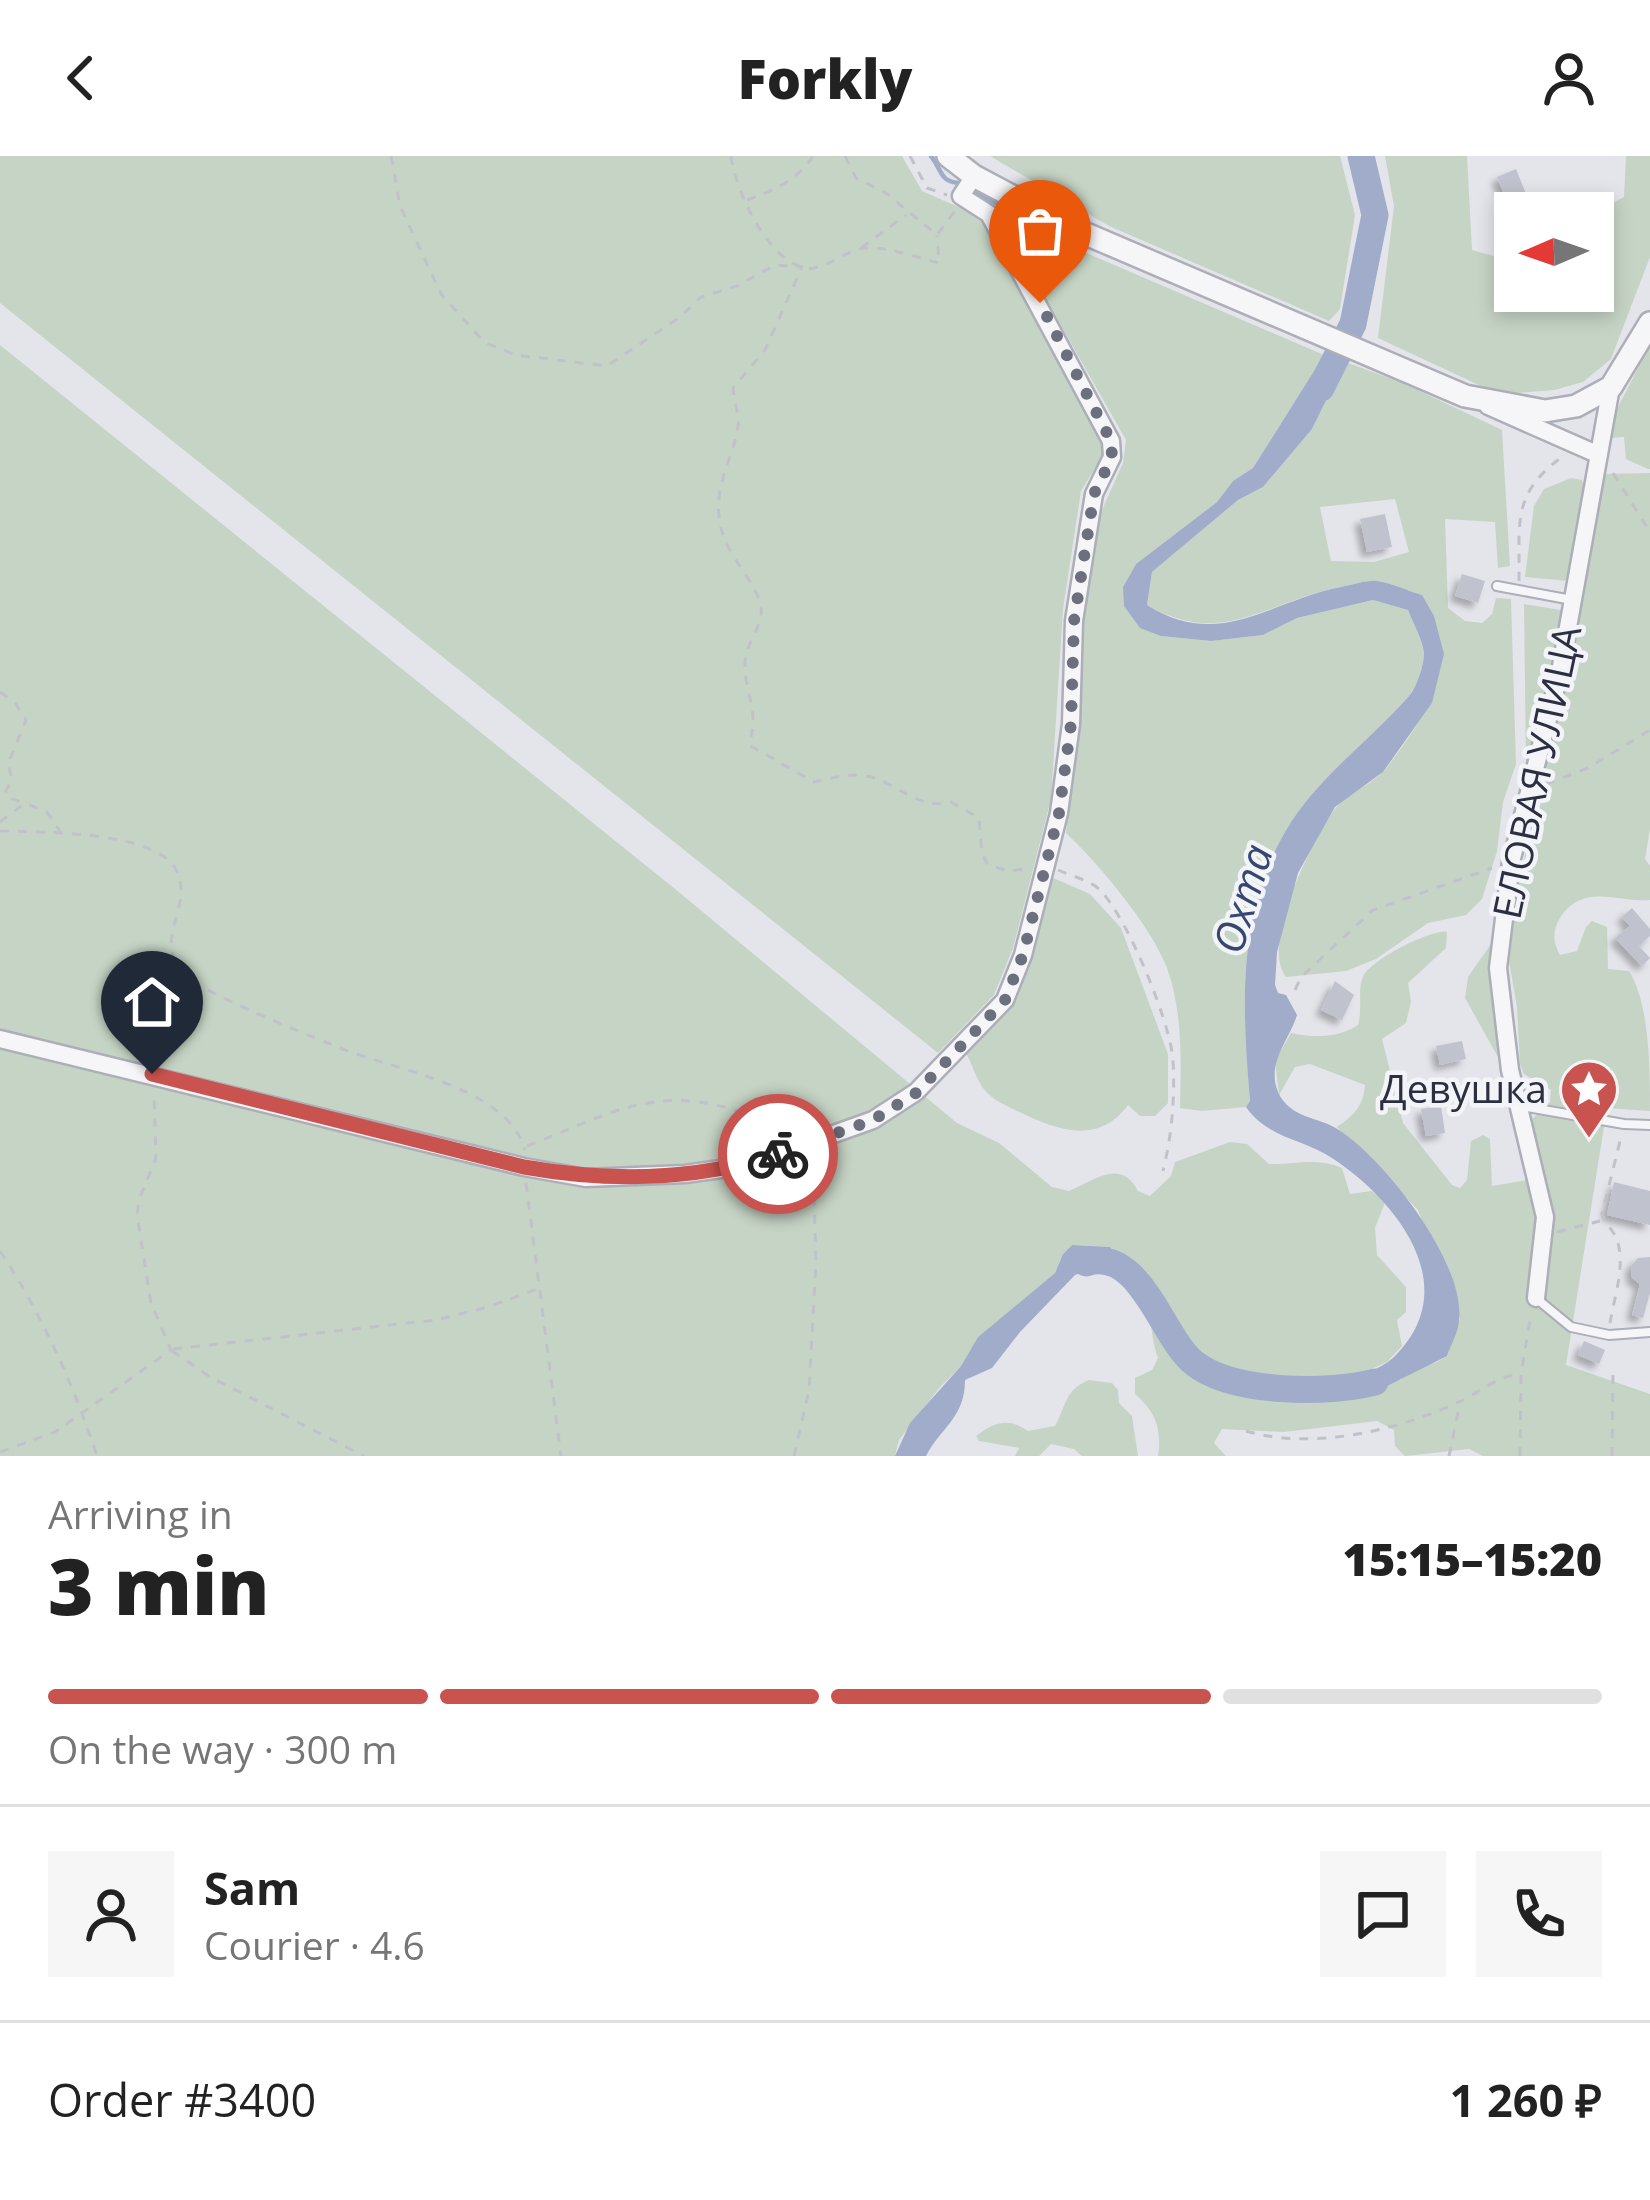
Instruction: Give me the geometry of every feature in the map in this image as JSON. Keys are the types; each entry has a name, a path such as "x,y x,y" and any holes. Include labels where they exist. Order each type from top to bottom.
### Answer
{"street":[{"path":"947,156 974,176 1072,228 1599,455"},
{"path":"0,1039 524,1167 586,1178 685,1174 742,1166 873,1120 916,1093 1005,1000 1023,955 1048,866 1071,724 1074,621 1094,494 1112,457 1111,441 996,224 989,214 962,198 974,176"},
{"path":"1465,396 1545,411 1576,406 1611,387 1650,323"},
{"name":"ЕЛОВАЯ УЛИЦА","path":"1536,1298 1546,1234 1516,1110 1498,968 1511,862 1574,601 1611,387"}],"lane":[{"path":"1497,586 1574,601"},
{"path":"1516,1110 1650,1125"},
{"path":"1536,1298 1570,1328 1609,1335 1650,1332"}],"path":[{"path":"391,156 400,206 441,294 484,342 516,355 607,365 680,317 701,297 737,286 776,265 815,268 861,248 908,214"},
{"path":"731,156 733,179 751,216 772,247 802,267"},
{"path":"747,200 780,188 813,156"},
{"path":"845,156 856,178 886,193 937,235"},
{"path":"861,248 939,262 937,235 962,198 927,188 913,157"},
{"path":"802,267 765,350 733,388 740,409 736,438 725,461 718,515 739,570 760,601 761,620 745,660 756,721 749,745 814,782 845,775 869,777 926,803 951,802 979,818 982,854 988,865 1009,871 1048,866 1097,887 1126,926 1173,1054 1173,1129 1163,1171"},
{"path":"1518,590 1522,507 1528,486 1578,446"},
{"path":"1599,455 1608,462 1650,532"},
{"path":"0,692 26,719 8,764 13,779 5,793 46,812 61,833"},
{"path":"1529,792 1588,768 1650,730"},
{"path":"0,822 25,803"},
{"path":"0,831 61,833 156,852 174,866 180,901 170,934 173,958 181,971 204,988 340,1048 423,1073 514,1123 526,1146 524,1167 561,1456"},
{"path":"1295,990 1301,977 1373,910 1511,862"},
{"path":"152,1074 156,1158 137,1215 151,1303 171,1350 212,1378 364,1456"},
{"path":"526,1146 635,1102 663,1099 705,1102 746,1113 771,1128 786,1151"},
{"path":"1602,1221 1624,1124"},
{"path":"794,1456 808,1390 815,1262 814,1141"},
{"path":"1546,1234 1602,1221"},
{"path":"1602,1221 1617,1239 1619,1253 1609,1335"},
{"path":"0,1251 17,1276 82,1413 97,1456"},
{"path":"0,1452 55,1432 171,1350 436,1320 542,1288"},
{"path":"1520,1456 1522,1373 1536,1298"},
{"path":"1612,1456 1613,1372"},
{"path":"1246,1431 1309,1440 1384,1428 1461,1401 1507,1375 1522,1373"},
{"path":"1449,1456 1461,1401"}],"green space":[{"path":"0,156 902,156 922,191 987,226 1101,439 1104,454 1081,491 1063,609 1051,799 1013,948 994,995 938,1053 0,303"},
{"path":"990,156 1340,156 1355,215 1340,309 1329,321 1109,226"},
{"path":"1385,156 1467,156 1472,250 1494,256 1494,312 1614,312 1614,202 1624,197 1626,156 1650,156 1650,257 1611,359 1583,382 1518,393 1483,387 1378,338 1394,206"},
{"path":"998,215 1324,355 1253,468 1136,564 1123,587 1161,636 1211,641 1263,635 1297,618 1373,600 1408,610 1422,643 1423,664 1412,692 1312,794 1269,864 1246,963 1250,1101 1246,1107 1180,1108 1178,1020 1167,968 1123,896 1066,833 1081,700 1085,548 1123,463 1126,440"},
{"path":"0,345 680,893 957,1123 999,1143 1052,1187 1069,1191 1116,1174 1150,1196 1171,1176 1175,1162 1230,1142 1247,1144 1269,1164 1314,1162 1342,1168 1350,1194 1371,1191 1386,1200 1375,1228 1377,1255 1406,1287 1406,1312 1397,1320 1402,1346 1387,1362 1350,1379 1400,1380 1437,1362 1447,1356 1460,1318 1418,1210 1337,1127 1357,1110 1365,1085 1310,1064 1295,1067 1279,1095 1275,1061 1291,1033 1326,1036 1358,1025 1361,982 1368,970 1415,940 1447,932 1446,948 1408,983 1411,1001 1406,1023 1382,1039 1403,1123 1452,1185 1460,1188 1467,1180 1471,1141 1483,1135 1490,1139 1492,1186 1533,1179 1531,1120 1550,1102 1551,1090 1524,1074 1520,1064 1509,961 1519,884 1604,474 1650,473 1650,829 1645,859 1650,866 1650,900 1579,900 1560,918 1554,937 1560,955 1577,951 1592,921 1607,927 1608,969 1629,971 1645,1019 1650,1111 1607,1108 1566,1365 1650,1394 1650,1456 1483,1456 1469,1449 1405,1456 1395,1446 1394,1430 1377,1421 1284,1432 1222,1429 1214,1443 1226,1456 1158,1456 1156,1422 1135,1394 1135,1378 1152,1370 1158,1358 1147,1286 1131,1273 1114,1269 1119,1264 1110,1247 1072,1245 1055,1273 978,1337 961,1366 899,1440 895,1456 0,1456"},
{"path":"1650,345 1648,469 1626,459 1624,437 1609,438 1617,409"},
{"path":"1345,362 1401,382 1502,430 1510,566 1498,568 1495,522 1445,519 1448,608 1465,621 1482,623 1492,614 1496,598 1511,599 1516,764 1482,899 1466,915 1428,923 1376,959 1346,971 1286,977 1279,942 1291,894 1312,847 1337,807 1383,772 1432,703 1422,595 1368,581 1245,618 1199,623 1147,605 1152,572 1238,500 1263,487 1312,429","holes":["1395,499 1409,552 1374,562 1331,561 1320,507"]},
{"path":"1571,478 1582,480 1585,492 1569,581 1525,577 1534,506 1544,489"},
{"path":"1524,604 1561,610 1529,781 1526,767"},
{"path":"1051,877 1090,894 1121,928 1168,1054 1168,1103 1155,1116 1140,1116 1128,1105 1116,1118 1089,1130 1045,1123 990,1095 966,1053 1009,1004"},
{"path":"1491,944 1503,1053 1498,1057 1465,998 1468,977"},
{"path":"1089,1380 1112,1383 1118,1390 1119,1403 1132,1416 1138,1456 1082,1456 1074,1449 1051,1444 1039,1456 1015,1456 1019,1448 979,1441 976,1436 1002,1423 1028,1431 1055,1426 1070,1393"}],"water":[{"path":"1324,355 1345,362 1312,429 1263,487 1238,500 1152,572 1147,605 1173,618 1221,623 1377,581 1422,595 1434,616 1444,654 1432,703 1383,772 1335,807 1298,873 1277,952 1275,985 1297,1015 1277,1062 1278,1092 1290,1107 1339,1130 1378,1164 1436,1243 1458,1297 1458,1325 1447,1356 1385,1387 1359,1391 1338,1388 1395,1356 1415,1329 1424,1301 1423,1274 1414,1246 1379,1197 1332,1158 1275,1132 1246,1107 1250,1101 1247,963 1258,896 1285,832 1327,777 1412,693 1423,664 1422,643 1408,610 1373,600 1297,618 1263,635 1211,641 1161,636 1140,628 1124,606 1123,587 1136,564 1253,468"},
{"path":"1072,1245 1110,1247 1120,1265 1075,1275 992,1368 965,1380 957,1413 926,1456 895,1456 910,1423 961,1366 978,1337 1055,1273"},
{"path":"1181,1348 1265,1377 1271,1386 1228,1389 1199,1381 1182,1362"}],"building":[{"path":"1516,169 1525,192 1503,192 1497,177"},
{"path":"1385,514 1392,547 1367,552 1360,519"},
{"path":"1462,574 1485,581 1478,603 1455,596"},
{"path":"1632,908 1650,929 1650,936 1639,946 1650,958 1642,966 1615,938 1630,926 1622,917"},
{"path":"1335,981 1354,995 1342,1020 1321,1010"},
{"path":"1462,1041 1466,1059 1440,1065 1436,1046"},
{"path":"1441,1106 1445,1133 1426,1136 1421,1109"},
{"path":"1614,1182 1650,1191 1650,1225 1607,1215"},
{"path":"1650,1257 1650,1293 1643,1318 1632,1315 1640,1284 1632,1278 1631,1266 1638,1258"},
{"path":"1584,1341 1605,1350 1599,1364 1578,1355"}],"waterway":[{"path":"931,156 945,178 963,183"},
{"name":"Охта","path":"1321,388 1353,324 1375,215 1361,156"},
{"path":"977,193 1053,233"},
{"name":"Охта","path":"1086,1263 1105,1261 1135,1280 1182,1351 1211,1373 1282,1389 1375,1382"}],"way so far":[{"path":"778,1154 873,1120 916,1093 1005,1000 1023,955 1059,813 1071,724 1074,621 1094,494 1112,457 1111,441 1040,303"}],"place":[{"name":"Девушка","path":"1589,1140"}],"route":[{"path":"152,1074 524,1167 586,1178 685,1174 742,1166 778,1154"}]}
